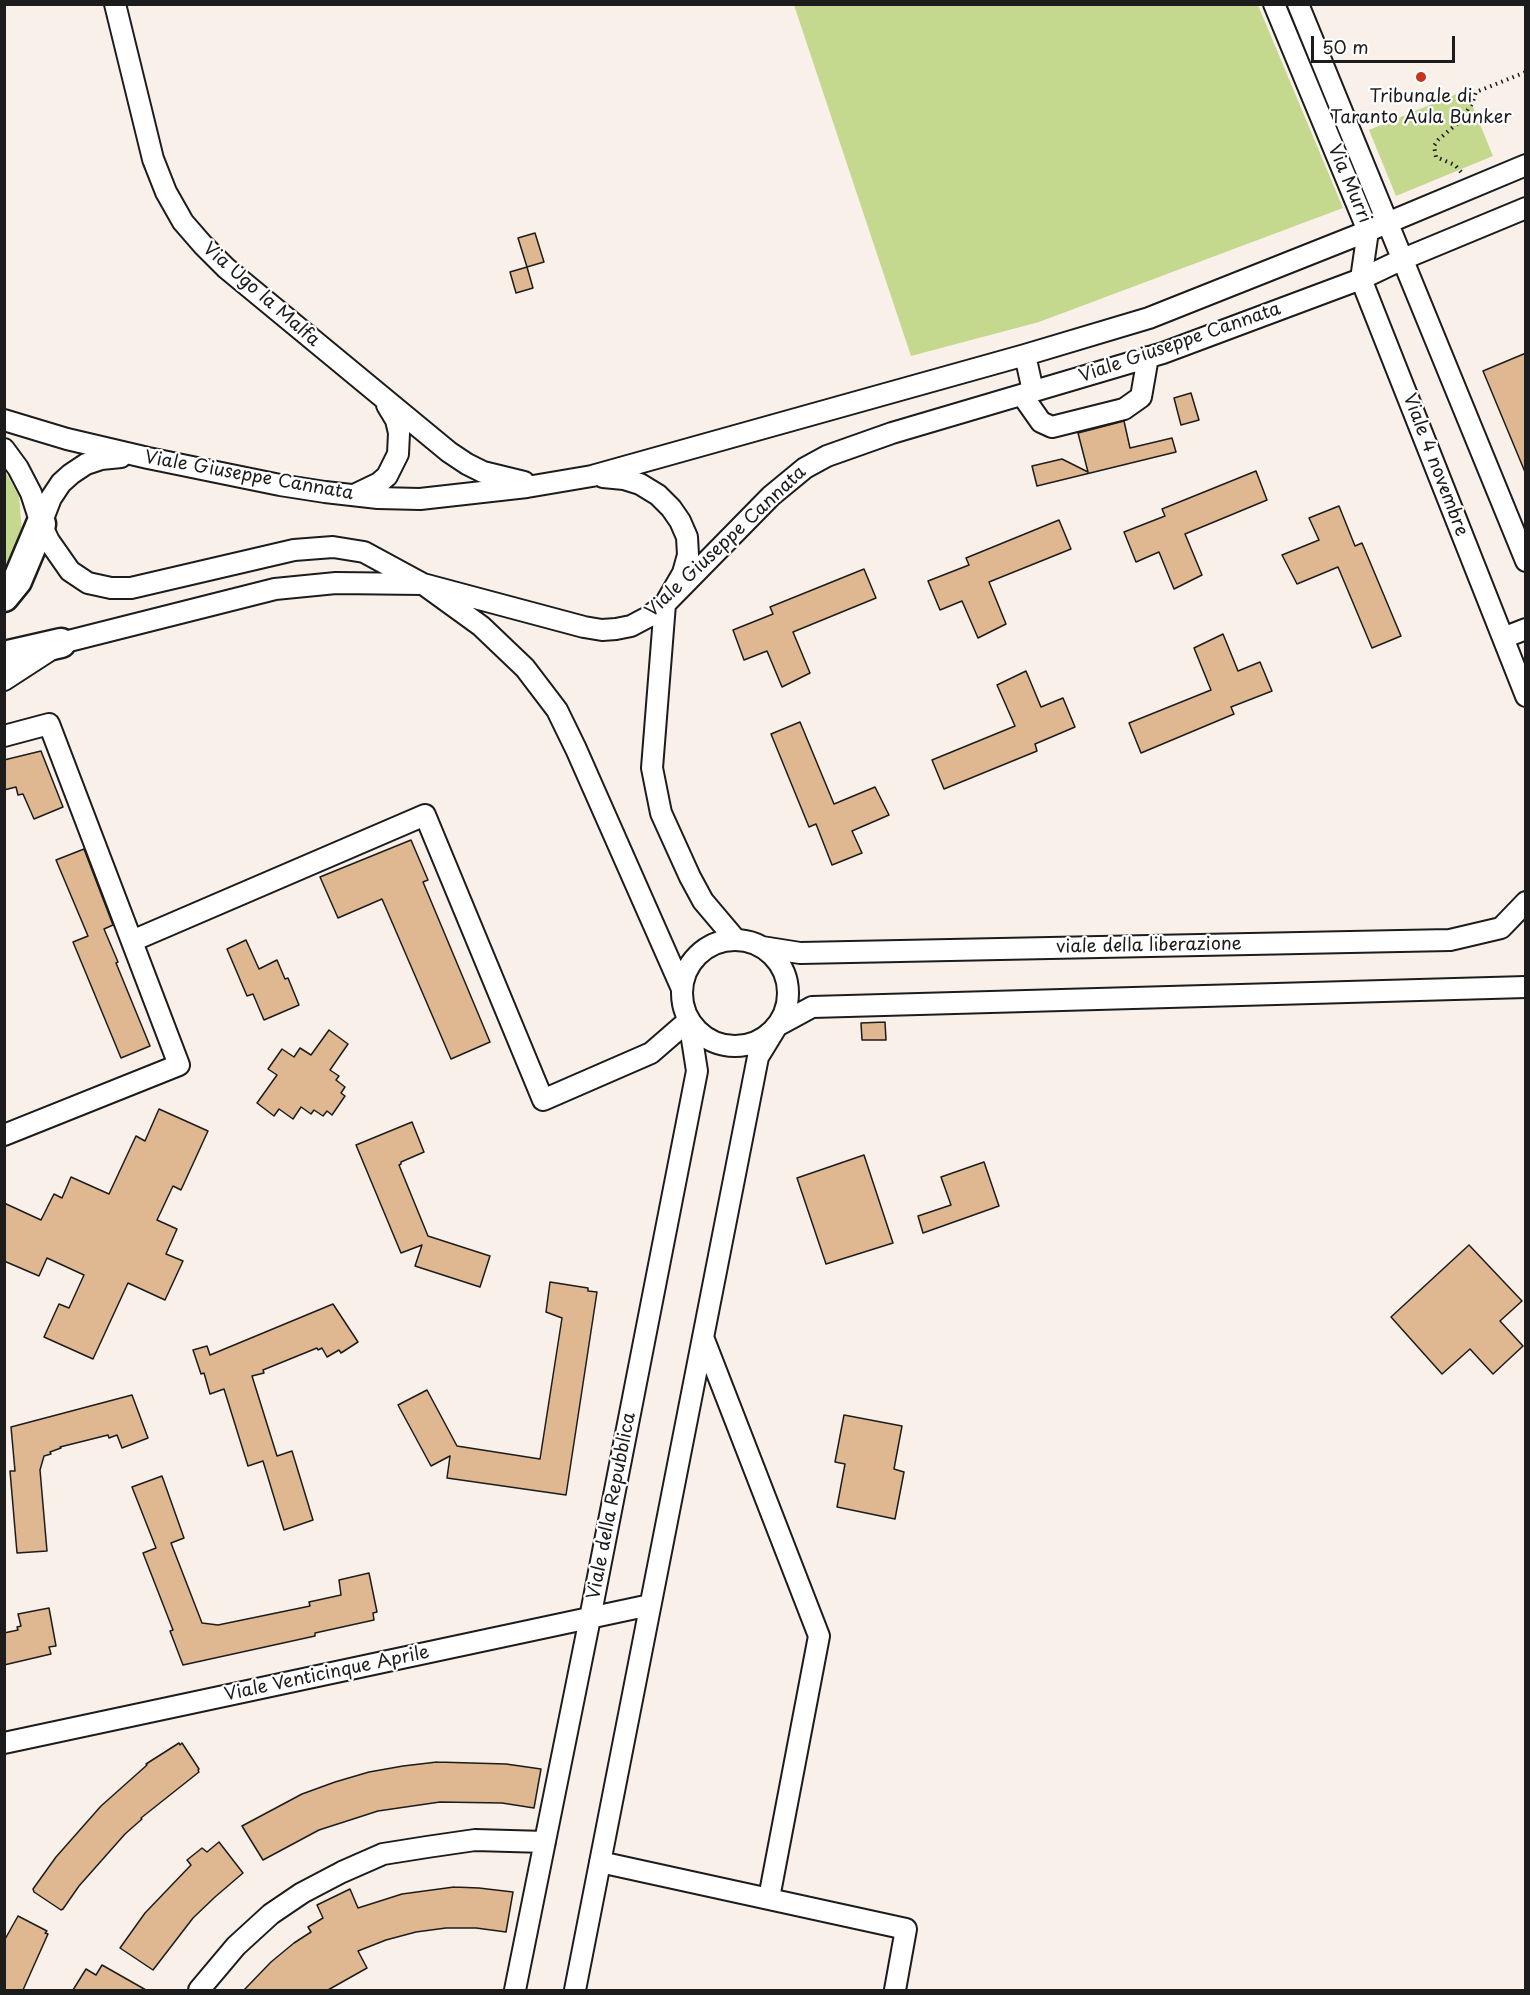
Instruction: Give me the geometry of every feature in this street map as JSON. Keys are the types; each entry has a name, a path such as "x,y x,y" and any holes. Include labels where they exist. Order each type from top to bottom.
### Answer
{"highway":[{"path":"4,597 17,580 41,524"},
{"path":"4,656 61,643"}],"street":[{"name":"Via Ugo la Malfa","path":"115,4 153,159 166,192 183,222 202,245 226,268 380,396 466,464 493,475 540,485"},
{"name":"Via Murri","path":"1274,4 1368,231"},
{"name":"Via Murri","path":"1298,4 1389,222"},
{"name":"Viale Giuseppe Cannata","path":"4,420 67,439 148,458 280,485 353,495 420,499 540,485 592,476 1149,318 1526,165"},
{"name":"Viale Giuseppe Cannata","path":"4,449 18,468 31,493 49,541 70,571 88,583 111,588 131,588 294,550 333,547 364,552 423,584 602,630 632,626 665,604 771,496 804,468 827,456 1213,335 1361,279 1526,208"},
{"path":"1389,222 1526,561"},
{"name":"Viale 4 novembre","path":"1368,231 1361,279 1526,696"},
{"path":"1025,355 1028,393 1041,422 1052,427 1124,409 1141,397 1148,357"},
{"name":"Via Ugo la Malfa","path":"353,495 380,483 387,476 398,454 396,420 380,396"},
{"path":"41,524 51,498 61,483 86,464 122,456 148,458"},
{"path":"592,476 624,479 640,484 658,495 680,521 687,537 688,555 683,573 665,604 652,768 661,813 703,901 736,940"},
{"path":"4,680 61,643 275,589 336,583 423,584 481,626 525,668 556,710 576,749 682,989"},
{"path":"1503,638 1526,629"},
{"path":"4,736 49,724 179,1065 4,1135"},
{"path":"132,941 425,815 543,1100 651,1053 689,1020"},
{"name":"viale della liberazione","path":"762,947 800,953 1450,940 1501,928 1526,902"},
{"path":"574,1990 758,1057 777,1026 786,1010 789,992 785,974 776,958 762,947 749,942 736,940 720,942 706,949 694,960 686,974 682,989 683,1005 689,1020 700,1033 715,1042 732,1046 749,1045 765,1038 777,1026 812,1007 1526,987"},
{"name":"Viale della Repubblica","path":"515,1990 697,1071 689,1020"},
{"path":"703,1337 819,1636 769,1898"},
{"name":"Viale Venticinque Aprile","path":"4,1743 650,1605"},
{"path":"199,1990 236,1946 271,1914 302,1893 383,1854 475,1840 545,1842"},
{"path":"600,1862 906,1929 895,1990"}],"path":[{"path":"1468,189 1460,170 1455,165 1436,157 1434,146 1459,122 1472,104 1476,92 1526,72"}],"green space":[{"path":"794,5 1258,5 1343,208 1039,322 911,356"},
{"path":"1466,90 1493,156 1396,196 1369,130"},
{"path":"5,471 19,496 23,543 5,584"}],"building":[{"path":"535,233 544,262 527,267 518,238"},
{"path":"527,267 533,288 516,293 510,272"},
{"path":"1526,353 1526,472 1525,472 1483,371"},
{"path":"1191,393 1199,420 1181,425 1174,398"},
{"path":"1124,421 1130,448 1172,438 1176,452 1037,486 1032,466 1062,459 1088,472 1078,433"},
{"path":"1256,471 1267,500 1185,534 1202,575 1174,589 1159,552 1136,562 1124,532 1165,516 1162,509"},
{"path":"1339,506 1355,546 1362,543 1401,636 1372,648 1338,567 1297,584 1282,555 1319,540 1309,518"},
{"path":"1059,520 1071,549 989,582 1006,624 978,638 962,601 940,610 928,581 969,565 966,558"},
{"path":"864,569 876,598 793,632 810,673 782,687 767,651 744,660 733,630 773,614 770,607"},
{"path":"1223,634 1238,671 1260,662 1272,691 1231,707 1234,714 1141,753 1129,723 1211,690 1194,648"},
{"path":"1026,671 1041,707 1063,698 1075,727 1035,744 1037,751 944,789 932,760 1015,726 997,685"},
{"path":"800,722 834,804 875,787 889,815 852,831 862,853 832,865 816,824 809,827 771,734"},
{"path":"41,751 63,807 34,819 23,794 18,795 16,787 4,790 4,760"},
{"path":"411,840 428,880 423,882 490,1042 451,1059 382,899 338,918 320,877"},
{"path":"84,849 113,925 104,929 150,1046 121,1058 73,942 88,936 56,860"},
{"path":"246,940 259,969 277,960 285,979 288,978 299,1005 264,1020 253,994 247,996 227,949"},
{"path":"885,1022 886,1040 862,1040 861,1023"},
{"path":"329,1030 348,1044 330,1070 339,1076 336,1080 345,1087 341,1093 345,1096 332,1115 327,1111 323,1116 314,1110 311,1114 301,1107 293,1119 279,1109 274,1116 257,1103 277,1075 268,1069 282,1049 294,1057 300,1048 311,1055"},
{"path":"159,1109 208,1131 181,1190 173,1186 157,1220 177,1229 166,1254 183,1261 165,1300 128,1283 93,1359 44,1337 59,1304 69,1308 84,1275 47,1258 39,1276 4,1261 4,1203 41,1220 54,1194 62,1198 71,1177 109,1194 136,1136 145,1141"},
{"path":"412,1122 424,1152 399,1165 428,1236 490,1256 480,1287 415,1266 422,1245 401,1253 356,1145"},
{"path":"864,1155 893,1243 826,1264 797,1178"},
{"path":"984,1162 999,1206 923,1233 918,1216 951,1205 941,1177"},
{"path":"1469,1245 1522,1301 1500,1321 1523,1346 1493,1374 1470,1349 1442,1374 1391,1317"},
{"path":"550,1282 588,1288 588,1291 597,1292 566,1495 447,1478 450,1456 431,1466 398,1405 427,1390 457,1446 540,1459 562,1318 546,1312"},
{"path":"333,1304 358,1342 341,1353 339,1350 327,1357 322,1348 318,1350 317,1348 263,1370 264,1373 252,1376 277,1456 292,1451 313,1520 284,1530 263,1461 248,1466 224,1389 210,1394 204,1373 201,1374 193,1350 207,1346 210,1355"},
{"path":"132,1395 148,1438 122,1448 117,1435 109,1438 108,1435 60,1447 44,1456 40,1470 47,1551 17,1553 10,1471 15,1471 11,1427"},
{"path":"844,1415 902,1426 894,1469 904,1472 895,1519 837,1507 845,1464 835,1462"},
{"path":"162,1476 184,1538 171,1543 202,1623 218,1625 310,1606 309,1602 341,1595 339,1580 369,1573 377,1612 373,1613 374,1620 315,1633 315,1636 183,1665 170,1631 173,1630 143,1553 156,1548 132,1487"},
{"path":"49,1608 56,1646 49,1647 51,1654 4,1665 4,1633 18,1630 17,1627 21,1626 18,1614"},
{"path":"179,1743 180,1745 182,1743 199,1772 141,1818 125,1834 79,1886 63,1909 61,1910 34,1892 33,1889 56,1857 101,1806 146,1764"},
{"path":"437,1762 506,1764 541,1769 534,1808 502,1803 440,1802 378,1811 319,1830 263,1860 242,1826 302,1794 335,1782 369,1772"},
{"path":"219,1842 243,1873 193,1918 153,1970 120,1948 145,1913 191,1865 187,1860 202,1848 207,1852"},
{"path":"454,1887 513,1892 506,1932 476,1928 446,1928 416,1932 358,1951 367,1968 328,1990 244,1990 271,1962 311,1932 308,1927 323,1918 317,1905 350,1889 358,1908 402,1894"},
{"path":"18,1916 47,1931 45,1933 48,1934 23,1990 4,1990 4,1941"},
{"path":"102,1965 146,1990 73,1990 86,1969 96,1975"}],"place":[{"name":"Tribunale di Taranto Aula Bunker","path":"1421,77"}]}
